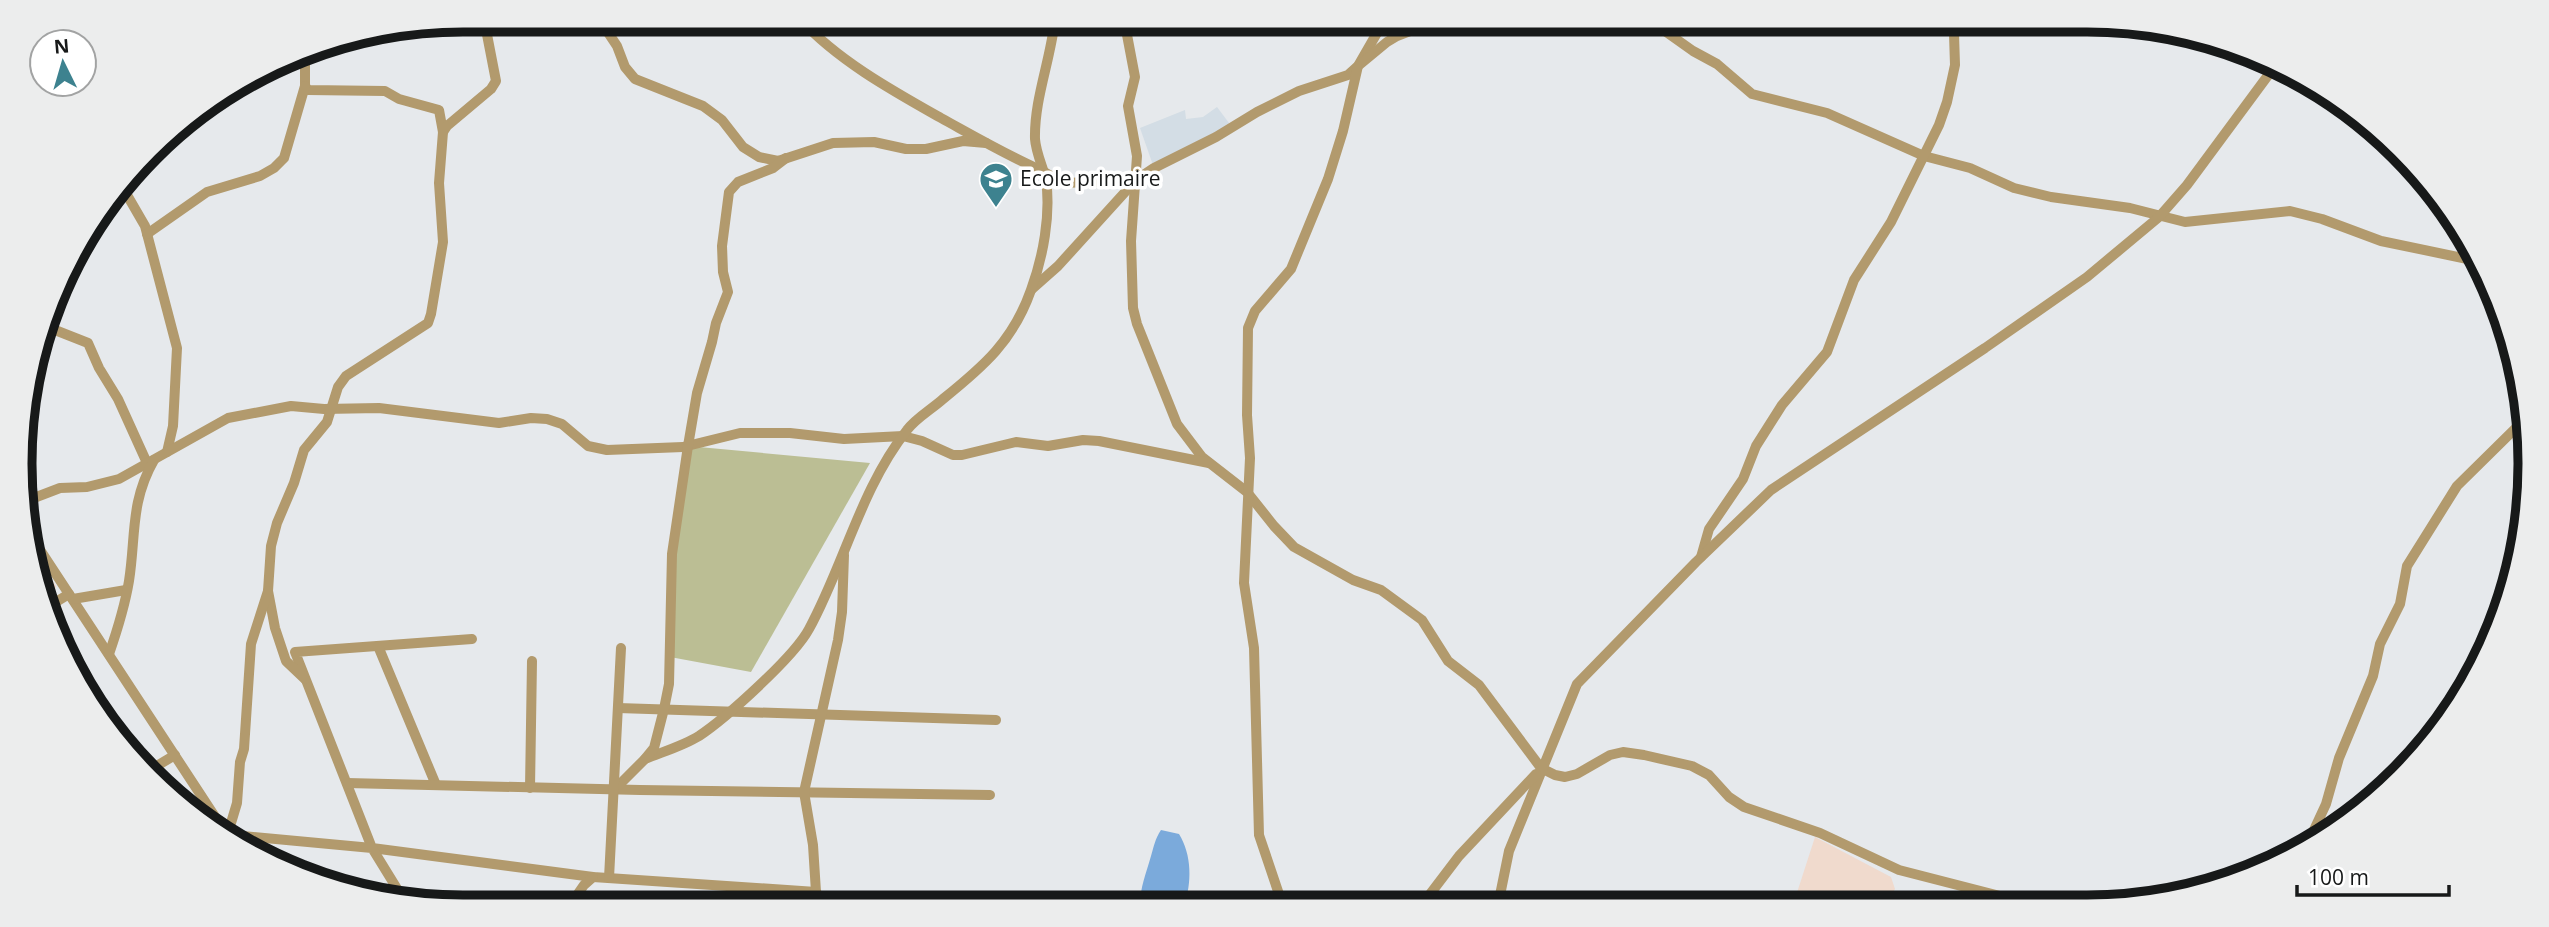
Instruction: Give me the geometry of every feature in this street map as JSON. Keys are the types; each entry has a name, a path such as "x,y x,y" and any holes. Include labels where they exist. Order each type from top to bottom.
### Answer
{"street":[{"path":"443,132 491,89 496,81 487,32"},
{"path":"608,32 617,46 625,67 635,79 703,106 722,120 743,147 759,157 778,161 833,142 874,142 906,149 926,149 963,141 986,143"},
{"path":"811,32 885,86 1057,181 1065,183 1136,180"},
{"path":"645,760 697,737 729,712 791,652 808,632 867,498 892,451 909,427 976,373 1006,342 1032,289 1044,240 1047,202 1035,141 1054,32"},
{"path":"1126,32 1135,77 1128,106 1137,156 1131,242 1133,307 1177,424 1209,463 1247,492 1294,547 1353,580 1381,590 1422,620 1448,661 1479,685 1541,768 1555,775 1577,774 1609,755 1623,752 1692,766 1709,775 1729,797 1744,807 1820,833 1899,870 1996,895"},
{"path":"1279,895 1259,835 1254,648 1244,583 1250,448 1247,415 1248,328 1255,311 1290,269 1328,178 1343,131 1358,66 1378,32"},
{"path":"1032,289 1058,266 1136,180 1299,91 1348,75 1397,36 1410,32"},
{"path":"1666,32 1717,64 1752,94 1827,113 1924,156 1970,168 2026,191 2130,208 2185,222 2291,211 2322,219 2381,241 2466,259"},
{"path":"1701,557 1709,529 1743,479 1756,446 1782,405 1827,352 1854,280 1891,222 1940,125 1955,65 1953,32"},
{"path":"147,234 207,192 260,176 284,158 305,86 305,61"},
{"path":"1500,895 1508,851 1577,684 1701,557 1771,490 2087,277 2159,216 2187,185 2270,73"},
{"path":"230,827 237,803 240,762 244,749 251,644 268,591 271,546 277,523 294,484 304,450 324,428 338,387 346,376 428,323 443,242 439,183 443,132 439,110 399,99 385,91 308,90 305,86"},
{"path":"614,790 645,760 654,747 669,684 673,554 696,393 728,292 723,272 722,246 729,192 738,182 773,168 786,158"},
{"path":"127,194 145,226 177,348 173,426 167,452"},
{"path":"53,330 88,343 151,461"},
{"path":"33,498 60,488 88,486 119,479 228,418 291,406 379,408 499,423 531,418 547,419 562,424 588,446 607,450 688,446 740,433 790,433 844,439 903,436 953,455 1016,442 1048,446 1083,440 1099,441 1209,463"},
{"path":"2314,831 2326,804 2339,758 2373,676 2380,644 2400,604 2407,566 2457,486 2516,428"},
{"path":"108,654 127,590 142,480 151,461"},
{"path":"40,550 219,820"},
{"path":"818,895 804,792 842,612 845,550"},
{"path":"55,604 71,596 127,590"},
{"path":"268,591 275,628 286,661 306,679"},
{"path":"398,890 372,848 295,652 472,639"},
{"path":"378,646 436,785"},
{"path":"610,878 621,648"},
{"path":"530,788 532,661"},
{"path":"618,708 996,720"},
{"path":"156,767 175,755"},
{"path":"1429,895 1459,856 1541,768"},
{"path":"347,783 990,795"},
{"path":"241,834 372,848 593,877 816,892"},
{"path":"577,895 593,877"},
{"path":"812,895 816,892"}],"shaded area":[{"path":"1217,107 1232,127 1154,168 1140,128 1185,110 1186,119 1203,117"},
{"path":"45,568 56,586 52,595"},
{"path":"1815,837 1891,877 1895,889 1891,895 1796,895"}],"green space":[{"path":"688,446 870,463 751,672 670,657 671,574"}],"water":[{"path":"1161,830 1179,834 1188,860 1186,895 1141,895"}],"place":[{"name":"Ecole primaire","path":"996,209"}]}
